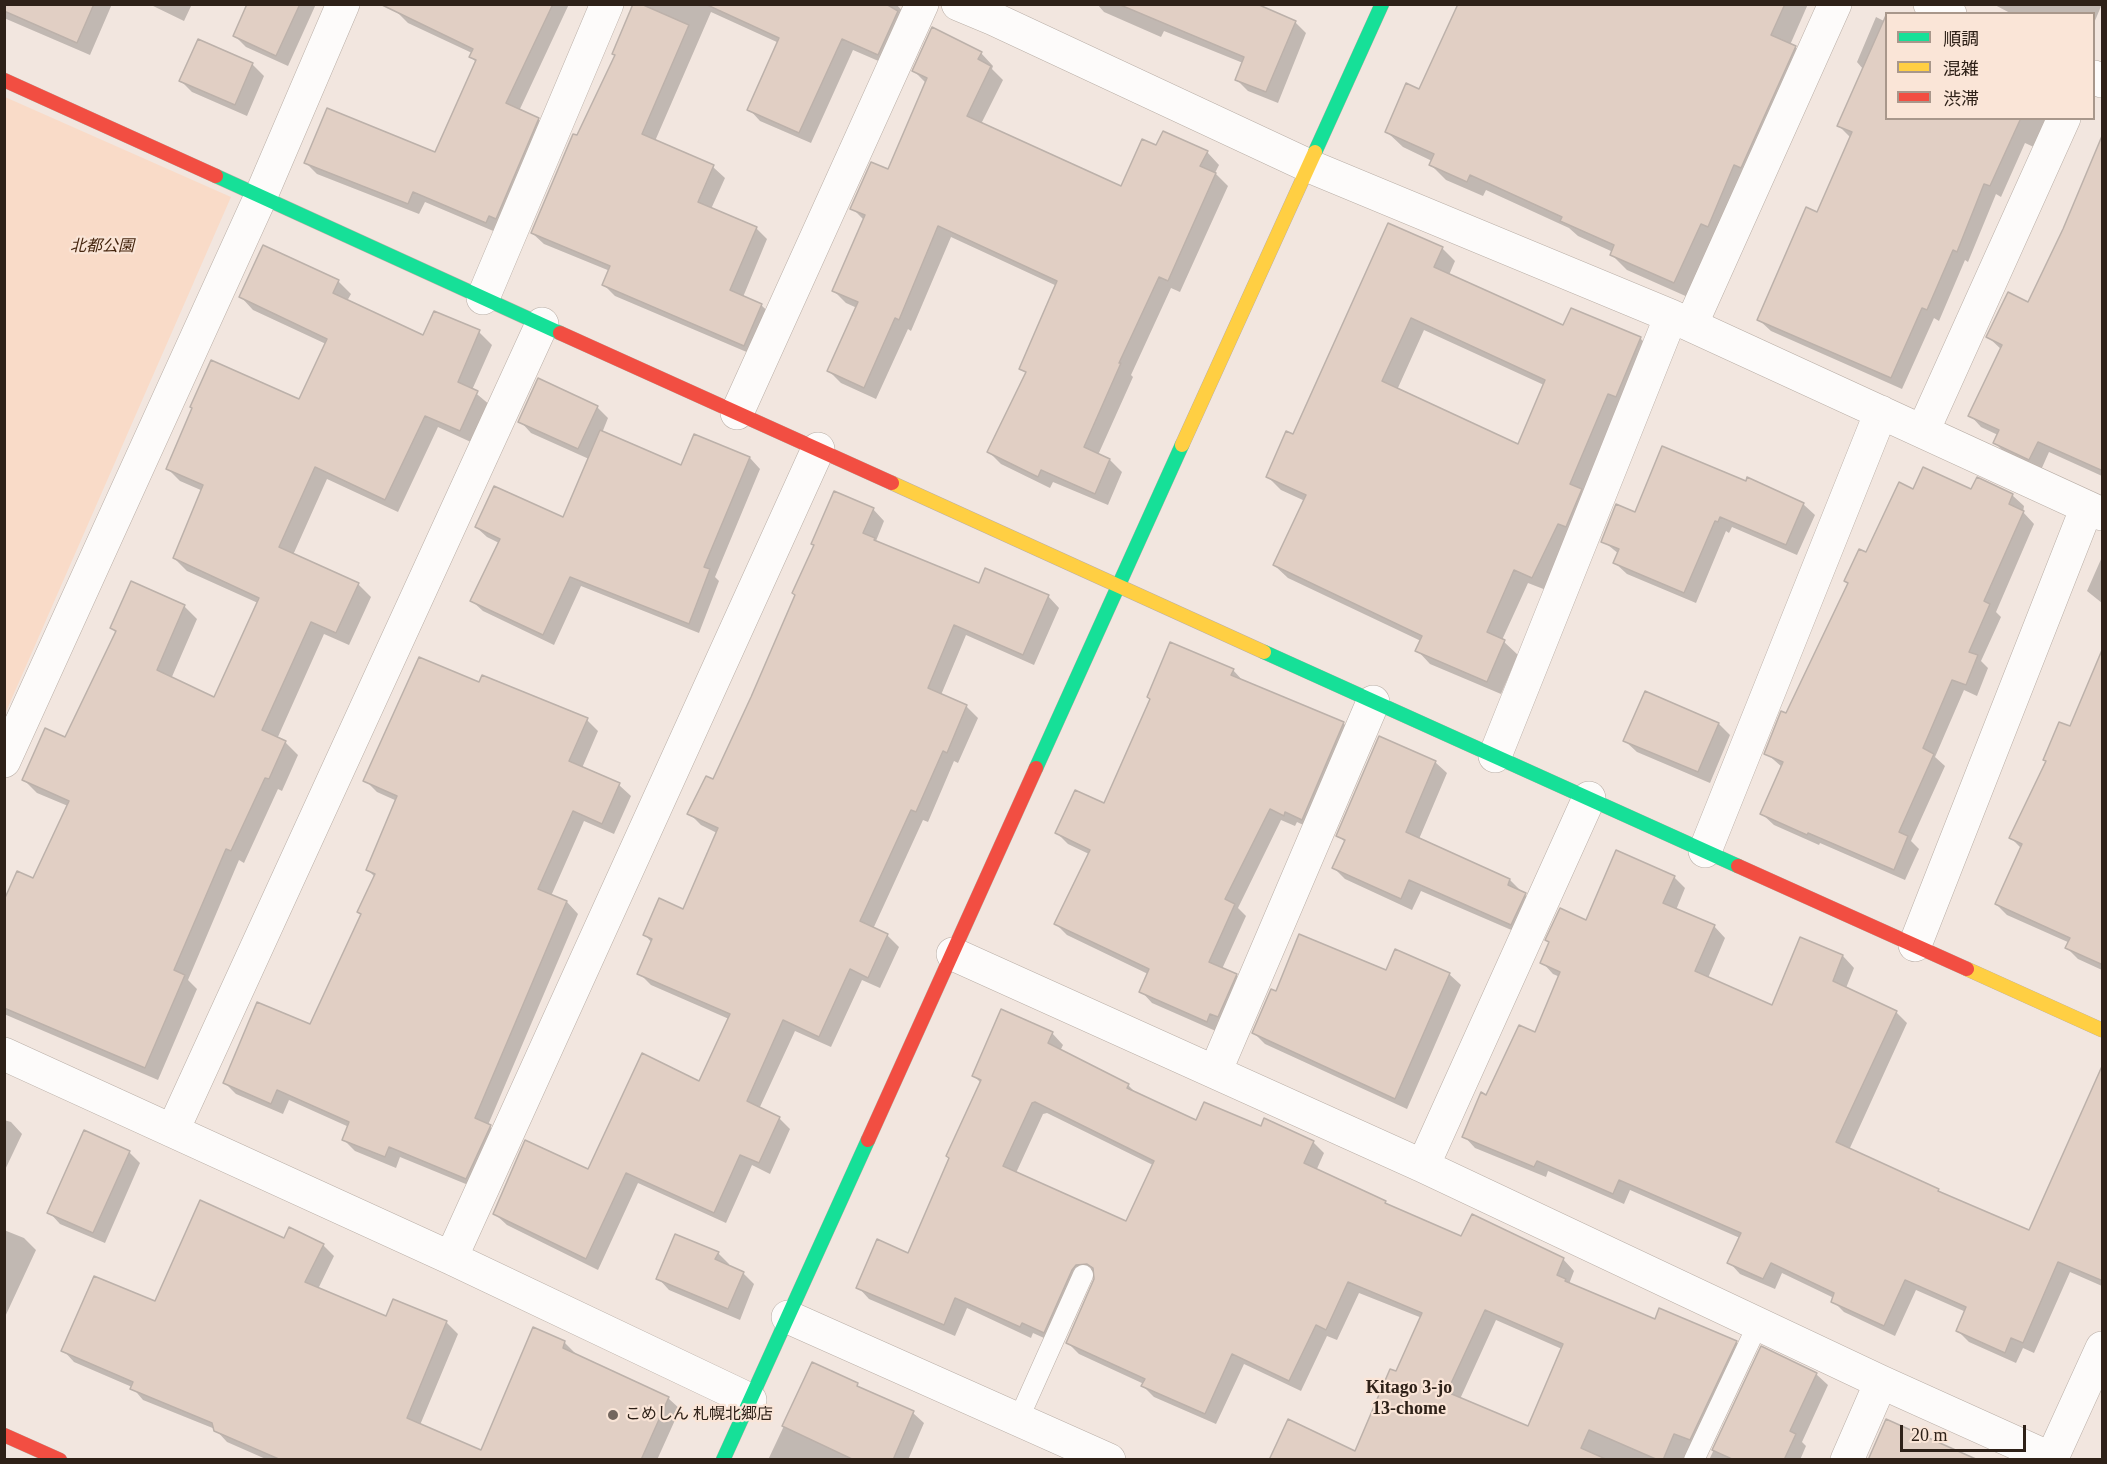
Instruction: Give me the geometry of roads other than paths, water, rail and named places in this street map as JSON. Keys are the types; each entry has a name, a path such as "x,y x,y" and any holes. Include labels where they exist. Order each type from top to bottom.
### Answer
{"street":[{"path":"4,761 260,198 343,4"},
{"path":"483,298 607,4"},
{"path":"737,413 922,4"},
{"path":"958,4 997,12 1309,166 1681,320 2095,510 1915,945"},
{"path":"723,1460 1382,4"},
{"path":"1495,756 1681,320 1835,4"},
{"path":"1930,4 1946,12"},
{"path":"4,80 1373,702 2103,1030"},
{"path":"1923,431 2063,120"},
{"path":"173,1130 542,324"},
{"path":"1705,851 1881,412"},
{"path":"451,1257 818,449"},
{"path":"1215,1072 1373,702"},
{"path":"1423,1166 1589,798"},
{"path":"953,954 1423,1166 1881,1382 2053,1459 2103,1348"},
{"path":"4,1054 451,1257 750,1400"},
{"path":"788,1317 1108,1460"},
{"path":"1847,1460 1881,1382"},
{"path":"4,1435 60,1460"}],"lane":[{"path":"1018,1418 1083,1275"},
{"path":"1694,1460 1758,1324"}],"place":[{"name":"こめしん 札幌北郷店","path":"613,1415"}],"district":[{"name":"Kitago 3-jo 13-chome","path":"1409,1398"}],"park label":[{"name":"北都公園","path":"102,247"}]}
